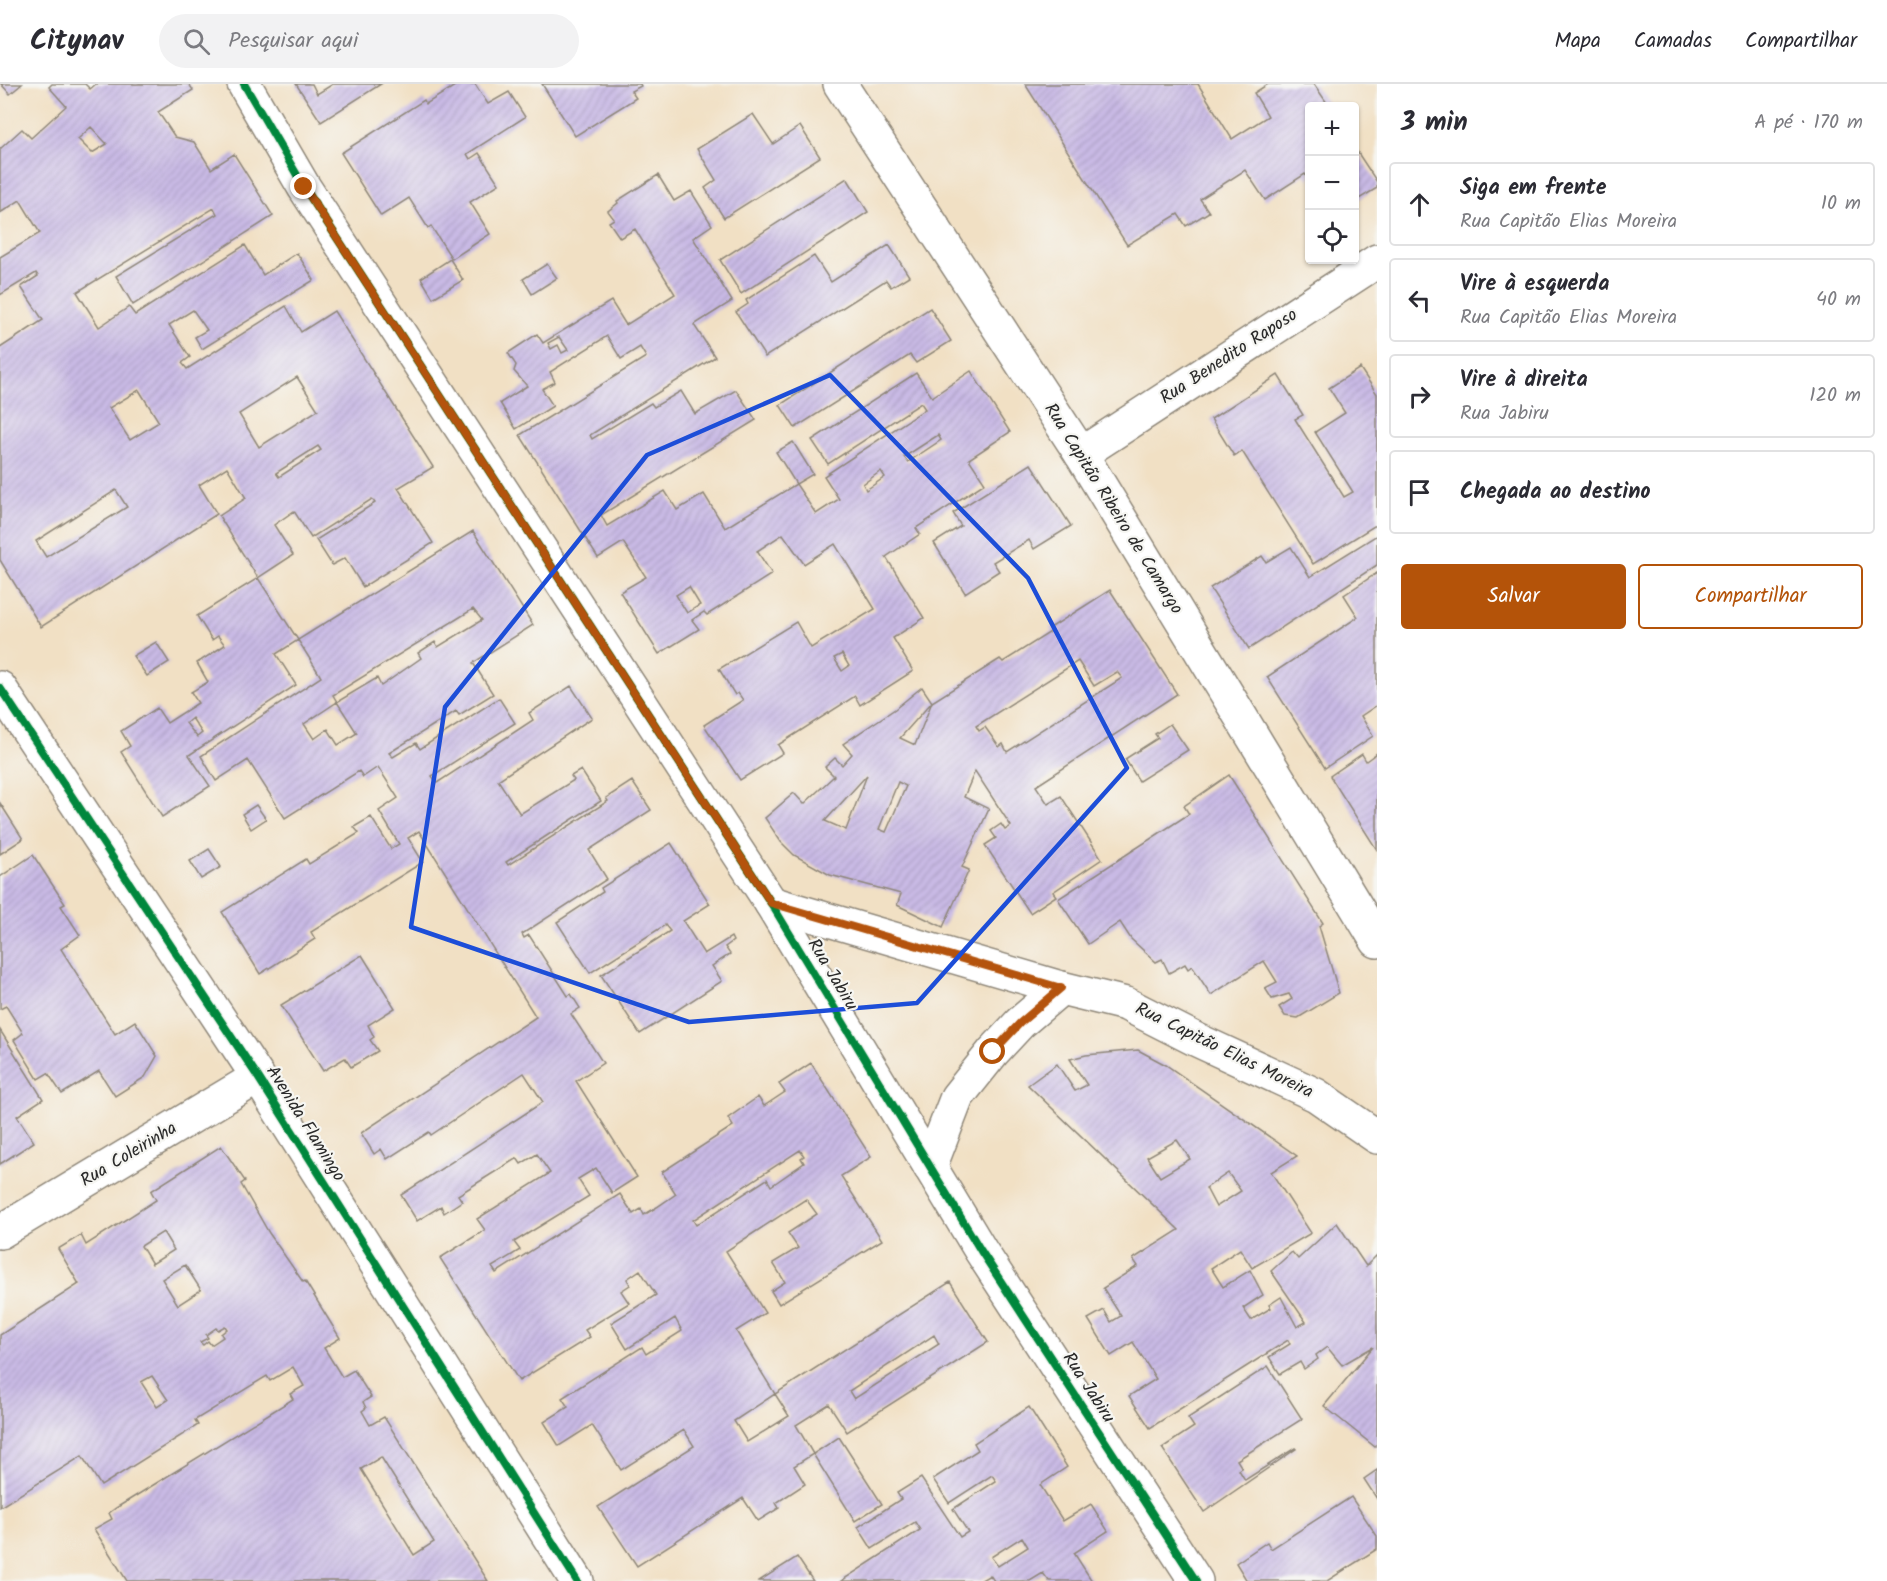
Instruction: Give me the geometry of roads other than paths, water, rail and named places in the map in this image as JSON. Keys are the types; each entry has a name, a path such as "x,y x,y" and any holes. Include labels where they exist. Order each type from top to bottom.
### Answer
{"street":[{"name":"Rua Jabiru","path":"244,84 310,197 771,903 987,1261 1196,1581"},
{"name":"Rua Capitão Ribeiro de Camargo","path":"840,84 1081,454 1377,941"},
{"name":"Rua Benedito Raposo","path":"1081,454 1377,261"},
{"name":"Avenida Flamingo","path":"0,688 258,1077 577,1581"},
{"name":"Rua Capitão Elias Moreira","path":"771,903 1061,988 1126,1004 1316,1095 1377,1137"},
{"path":"930,1167 957,1097 1020,1023 1061,988"},
{"name":"Rua Coleirinha","path":"0,1232 258,1077"}]}
